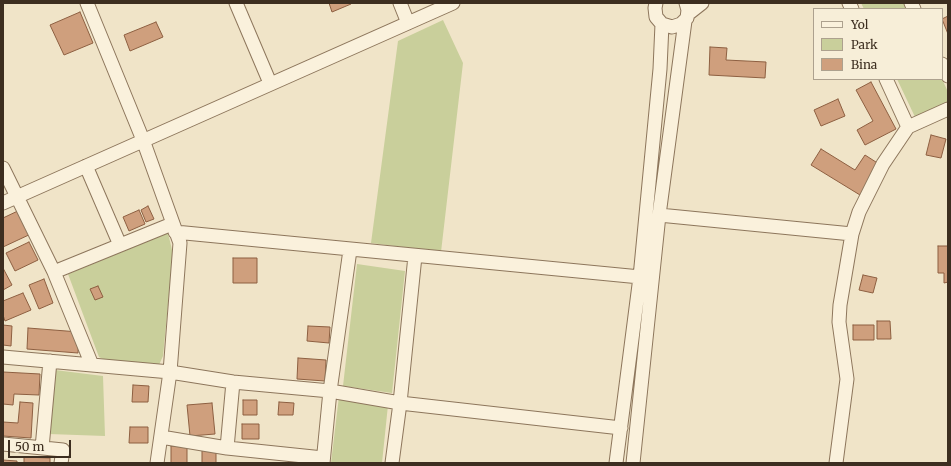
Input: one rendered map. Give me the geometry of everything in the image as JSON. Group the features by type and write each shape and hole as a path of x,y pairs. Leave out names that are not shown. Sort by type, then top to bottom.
{"street":[{"path":"87,3 143,140 180,243 170,372 157,463"},
{"path":"236,3 270,83"},
{"path":"400,3 408,23"},
{"path":"616,463 640,277 660,69 662,24 655,13 656,3"},
{"path":"662,24 666,26 676,26 686,13 702,3"},
{"path":"3,203 448,4"},
{"path":"633,463 659,215 686,13"},
{"path":"943,66 948,76"},
{"path":"886,80 908,127"},
{"path":"836,463 847,379 839,322 840,304 852,234 868,190 883,164 908,127 948,109"},
{"path":"86,166 120,245"},
{"path":"3,168 54,272 92,365"},
{"path":"659,215 852,234"},
{"path":"54,272 120,245 174,228 350,250 640,277"},
{"path":"161,438 323,460 330,391 350,250"},
{"path":"392,463 416,256"},
{"path":"3,357 170,372 233,382 330,391 400,403 621,428"},
{"path":"42,448 50,361"},
{"path":"227,448 233,382"},
{"path":"3,444 63,450 61,463"}],"green space":[{"path":"861,3 906,3 908,8 864,8"},
{"path":"443,20 463,63 441,252 371,243 398,41"},
{"path":"897,80 942,80 948,92 948,102 915,117"},
{"path":"168,233 173,254 163,356 159,365 105,360 99,357 68,274"},
{"path":"357,264 405,271 392,393 343,386"},
{"path":"55,370 103,376 105,436 49,434"},
{"path":"339,396 388,405 382,463 331,463"}],"building":[{"path":"329,3 351,3 351,4 332,12"},
{"path":"80,12 93,43 64,55 50,25"},
{"path":"948,16 948,34 943,22 943,18"},
{"path":"156,22 163,37 130,51 124,35"},
{"path":"710,47 727,48 726,60 766,62 765,78 709,75"},
{"path":"871,82 896,129 865,145 857,130 873,121 856,90"},
{"path":"838,99 845,116 821,126 814,110"},
{"path":"931,135 946,139 941,158 926,155"},
{"path":"821,149 855,170 865,155 879,164 860,195 811,165"},
{"path":"148,206 154,219 146,222 141,210"},
{"path":"22,209 33,233 3,247 3,218"},
{"path":"139,210 145,224 129,231 123,217"},
{"path":"29,242 38,260 15,271 6,253"},
{"path":"938,246 948,246 948,282 944,283 944,273 938,273"},
{"path":"233,258 257,258 257,283 233,283"},
{"path":"3,268 12,285 3,290"},
{"path":"863,275 877,278 873,293 859,290"},
{"path":"44,279 53,303 39,309 29,285"},
{"path":"98,286 103,297 95,300 90,289"},
{"path":"23,293 31,310 5,321 3,315 3,301"},
{"path":"877,321 890,321 891,339 877,339"},
{"path":"3,325 12,326 11,346 3,345"},
{"path":"853,325 874,325 874,340 853,340"},
{"path":"308,326 330,327 329,343 307,341"},
{"path":"28,328 79,332 78,353 27,349"},
{"path":"298,358 326,360 325,381 297,379"},
{"path":"3,372 40,374 39,395 14,394 13,405 3,404"},
{"path":"133,385 149,386 148,402 132,402"},
{"path":"243,400 257,400 257,415 243,415"},
{"path":"20,402 33,403 31,438 3,436 3,422 18,423"},
{"path":"279,402 294,403 293,415 278,415"},
{"path":"212,403 215,434 190,436 187,405"},
{"path":"242,424 259,424 259,439 242,439"},
{"path":"130,427 148,427 148,443 129,443"},
{"path":"171,446 187,446 187,463 171,463"},
{"path":"202,448 216,449 216,463 202,463"},
{"path":"24,457 50,458 50,463 24,463"},
{"path":"3,460 17,461 17,463 3,463"}]}
